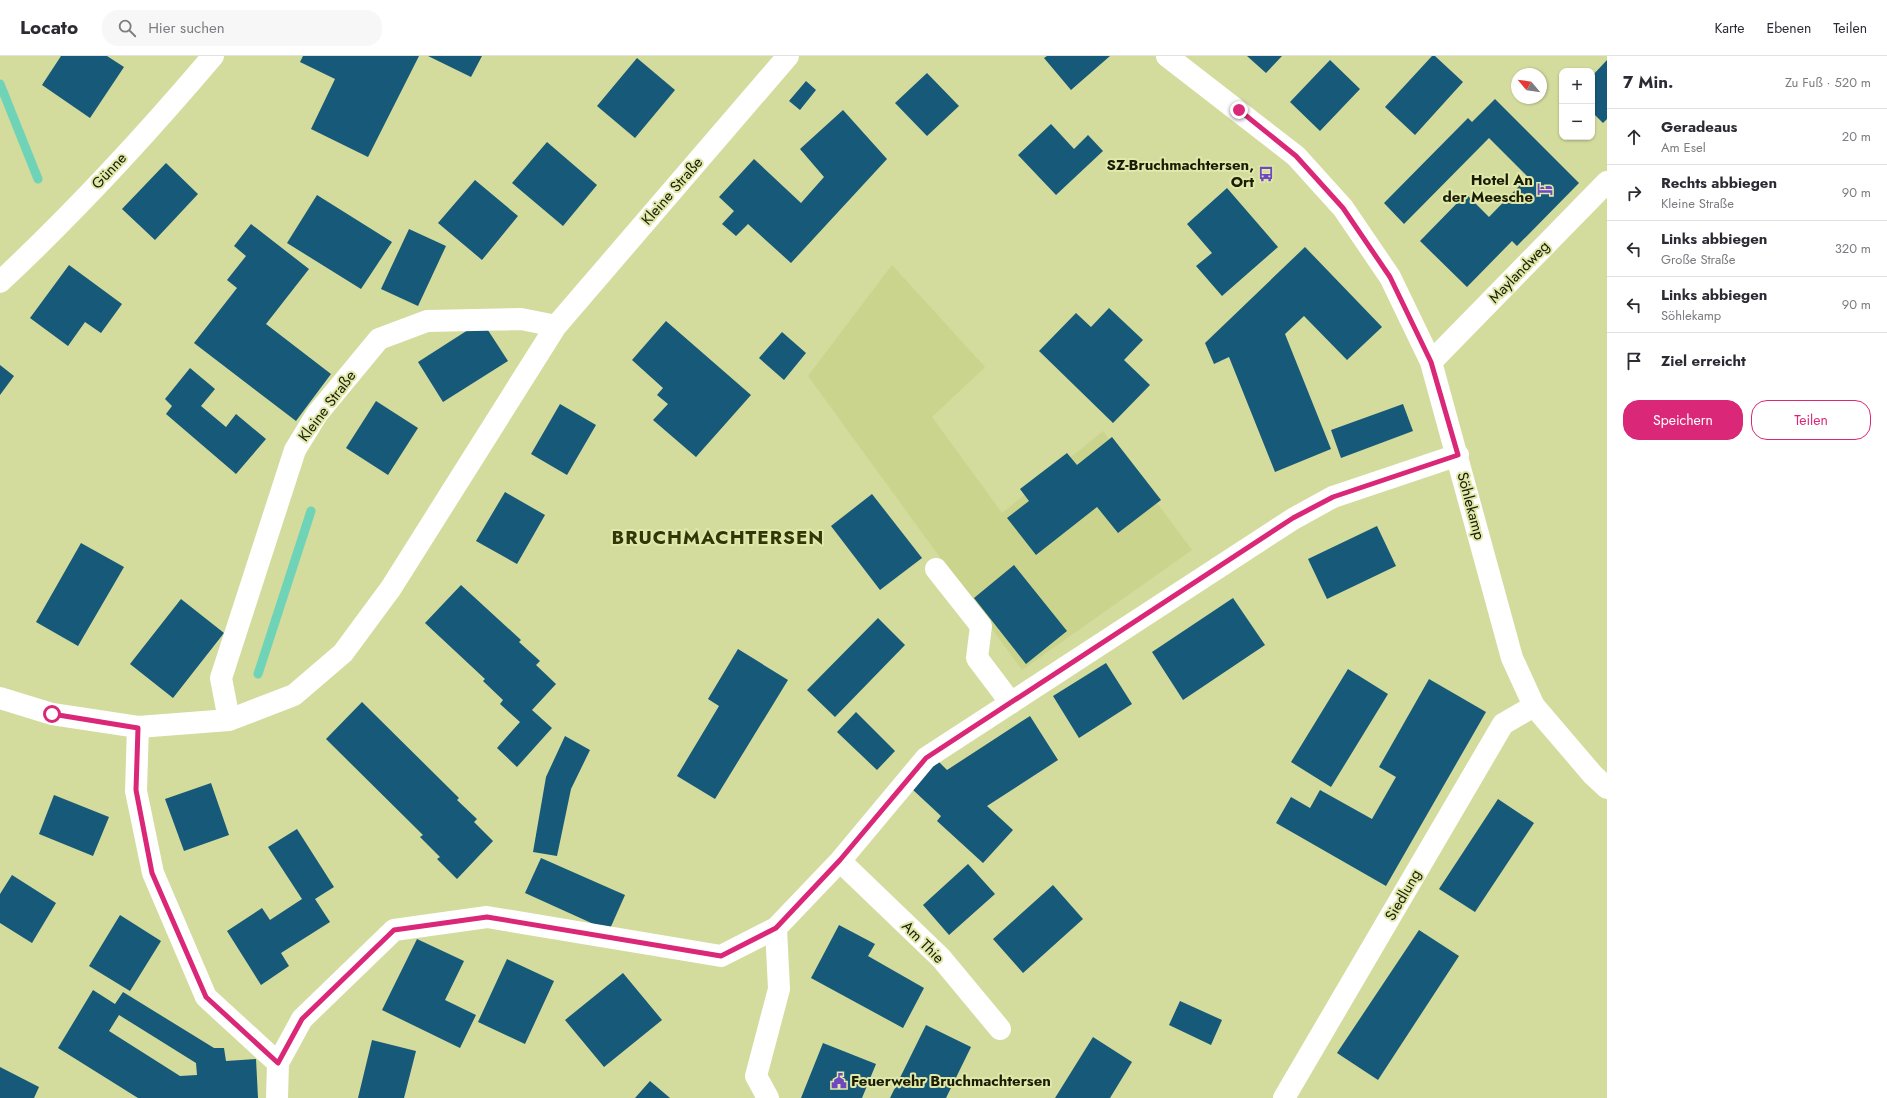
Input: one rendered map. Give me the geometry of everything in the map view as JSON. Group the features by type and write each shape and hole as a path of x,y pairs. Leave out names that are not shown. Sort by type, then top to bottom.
{"street":[{"name":"Günne","path":"0,282 52,233 178,98 213,56"},
{"name":"Kleine Straße","path":"0,698 52,714 138,728 229,720 294,695 343,653 392,588 556,326 788,56"},
{"name":"Söhlekamp","path":"1167,56 1296,156 1343,208 1390,277 1431,362 1458,455 1512,658 1534,706 1593,775 1607,788"},
{"name":"Maylandweg","path":"1431,362 1607,182"},
{"name":"Kleine Straße","path":"229,720 221,678 295,450 317,414 379,339 427,321 521,319 556,326"},
{"path":"277,1098 278,1063 302,1019 394,930 487,917 721,956 776,928 840,860 926,758 1293,518 1333,497 1458,455"},
{"path":"936,569 981,626 977,658 1011,703"},
{"name":"Siedlung","path":"1284,1098 1503,724 1534,706"},
{"path":"138,728 136,790 152,873 206,997 278,1063"},
{"name":"Am Thie","path":"840,860 941,958 1000,1029"},
{"path":"768,1098 756,1076 779,989 776,928"}],"shaded area":[{"path":"892,265 985,367 932,417 1002,513 1103,431 1192,550 1022,670 808,376"}],"building":[{"path":"61,56 107,56 124,67 90,118 42,85"},
{"path":"303,56 419,56 368,157 311,129 335,79 300,62"},
{"path":"428,56 482,56 471,77"},
{"path":"1047,56 1110,56 1071,90 1044,58"},
{"path":"1247,56 1282,56 1266,73"},
{"path":"1432,56 1435,56 1463,82 1415,135 1385,107"},
{"path":"637,58 675,90 635,138 597,106"},
{"path":"1330,60 1360,89 1320,131 1290,102"},
{"path":"1607,60 1607,119 1603,123 1595,115 1595,73"},
{"path":"927,73 959,106 927,136 895,103"},
{"path":"806,81 816,90 800,110 789,101"},
{"name":"Hotel An der Meesche","path":"1495,99 1579,183 1517,246 1512,241 1467,287 1420,241 1466,194 1489,217 1528,177 1489,138 1404,224 1384,203 1468,118 1472,122"},
{"path":"843,110 887,159 791,263 748,224 736,236 722,224 734,211 719,197 754,159 801,203 824,177 800,149"},
{"path":"1051,124 1074,149 1088,135 1103,151 1056,195 1018,155"},
{"path":"547,142 597,185 563,226 512,183"},
{"path":"166,163 198,194 155,240 122,209"},
{"path":"475,180 518,216 482,260 438,223"},
{"path":"1227,188 1278,247 1222,296 1196,266 1212,253 1187,224"},
{"path":"317,195 392,242 361,289 287,243"},
{"path":"251,224 309,269 266,324 331,374 296,421 194,343 237,288 227,280 246,256 234,246"},
{"path":"409,229 446,246 418,306 381,289"},
{"path":"1305,247 1382,327 1347,360 1304,316 1285,334 1331,449 1275,472 1229,357 1214,364 1205,343"},
{"path":"69,265 122,304 101,333 85,322 68,346 30,318"},
{"path":"1109,308 1143,340 1124,360 1150,385 1113,423 1039,351 1076,313 1091,327"},
{"path":"482,321 508,361 443,402 418,362"},
{"path":"666,321 751,395 696,457 653,420 668,404 657,395 663,388 632,360"},
{"path":"782,332 806,353 784,380 759,358"},
{"path":"0,365 14,376 0,395"},
{"path":"190,368 215,389 201,406 226,427 236,414 266,439 236,474 166,414 172,406 165,399"},
{"path":"376,401 418,428 388,475 346,448"},
{"path":"560,404 596,425 567,475 531,454"},
{"path":"1403,404 1413,431 1341,458 1331,430"},
{"path":"1112,437 1161,500 1118,533 1097,507 1036,555 1007,518 1029,501 1020,489 1067,453 1077,465"},
{"path":"505,492 545,515 517,564 476,541"},
{"path":"872,494 922,558 880,590 831,526"},
{"path":"1377,526 1396,566 1327,599 1308,559"},
{"path":"81,543 124,567 78,646 36,622"},
{"path":"1014,565 1067,631 1026,664 974,598"},
{"path":"461,585 521,640 519,642 540,661 536,665 556,684 532,710 552,728 517,767 497,748 520,722 500,704 503,700 483,681 485,679 425,623"},
{"path":"1233,598 1265,645 1183,700 1152,652"},
{"path":"181,599 224,633 173,698 130,664"},
{"path":"878,618 905,645 835,717 807,690"},
{"path":"738,649 788,680 715,799 677,776 719,706 708,699"},
{"path":"1106,663 1132,704 1079,738 1053,696"},
{"path":"1348,669 1388,694 1331,787 1291,762"},
{"path":"1429,679 1486,712 1386,886 1276,823 1291,797 1310,808 1320,790 1372,819 1396,777 1379,767"},
{"path":"362,702 459,798 457,800 477,819 474,822 493,841 457,879 437,859 440,857 420,837 423,835 326,739"},
{"path":"856,712 895,751 877,770 837,732"},
{"path":"1030,716 1058,760 987,806 1013,830 983,863 937,821 941,816 912,789 938,761 947,770"},
{"path":"565,736 590,750 571,789 557,856 533,852 546,777"},
{"path":"211,783 229,835 184,851 165,799"},
{"path":"54,795 109,817 93,856 39,834"},
{"path":"1498,799 1534,823 1475,912 1439,889"},
{"path":"297,829 334,887 315,899 330,922 281,953 289,966 261,985 227,931 262,908 270,920 302,899 268,847"},
{"path":"541,858 625,895 609,931 525,893"},
{"path":"968,864 995,894 949,935 923,905"},
{"path":"12,875 56,903 32,943 0,923 0,894"},
{"path":"1053,885 1083,919 1023,973 993,939"},
{"path":"120,915 161,941 130,991 89,966"},
{"path":"839,925 875,944 868,956 924,988 903,1028 811,978"},
{"path":"1419,930 1459,956 1378,1080 1337,1053"},
{"path":"417,939 464,961 445,1000 476,1015 460,1048 382,1010"},
{"path":"507,959 554,981 525,1044 478,1022"},
{"path":"623,973 662,1020 604,1067 565,1020"},
{"path":"93,990 115,1004 123,992 214,1048 224,1048 226,1061 256,1059 258,1098 138,1098 58,1048","holes":["119,1015 196,1063 197,1075 180,1076 109,1031"]},
{"path":"1180,1001 1222,1020 1211,1045 1169,1025"},
{"path":"926,1025 971,1047 946,1098 890,1098"},
{"path":"1093,1037 1132,1062 1110,1098 1055,1098"},
{"path":"372,1040 416,1051 404,1098 358,1098"},
{"name":"Feuerwehr Bruchmachtersen","path":"823,1043 876,1064 862,1098 801,1098"},
{"path":"0,1067 39,1087 34,1098 0,1098"},
{"path":"650,1081 670,1098 635,1098"}],"waterway":[{"path":"0,84 38,179"},
{"path":"258,674 311,511"}],"place":[{"name":"SZ-Bruchmachtersen, Ort","path":"1266,174"},
{"name":"Hotel An der Meesche","path":"1545,189"},
{"name":"Feuerwehr Bruchmachtersen","path":"839,1081"}],"district":[{"name":"BRUCHMACHTERSEN","path":"718,537"}],"route":[{"path":"52,714 138,728 136,790 152,873 206,997 278,1063 302,1019 394,930 487,917 721,956 776,928 840,860 926,758 1293,518 1333,497 1458,455 1431,362 1390,277 1343,208 1296,156 1239,110"}]}
